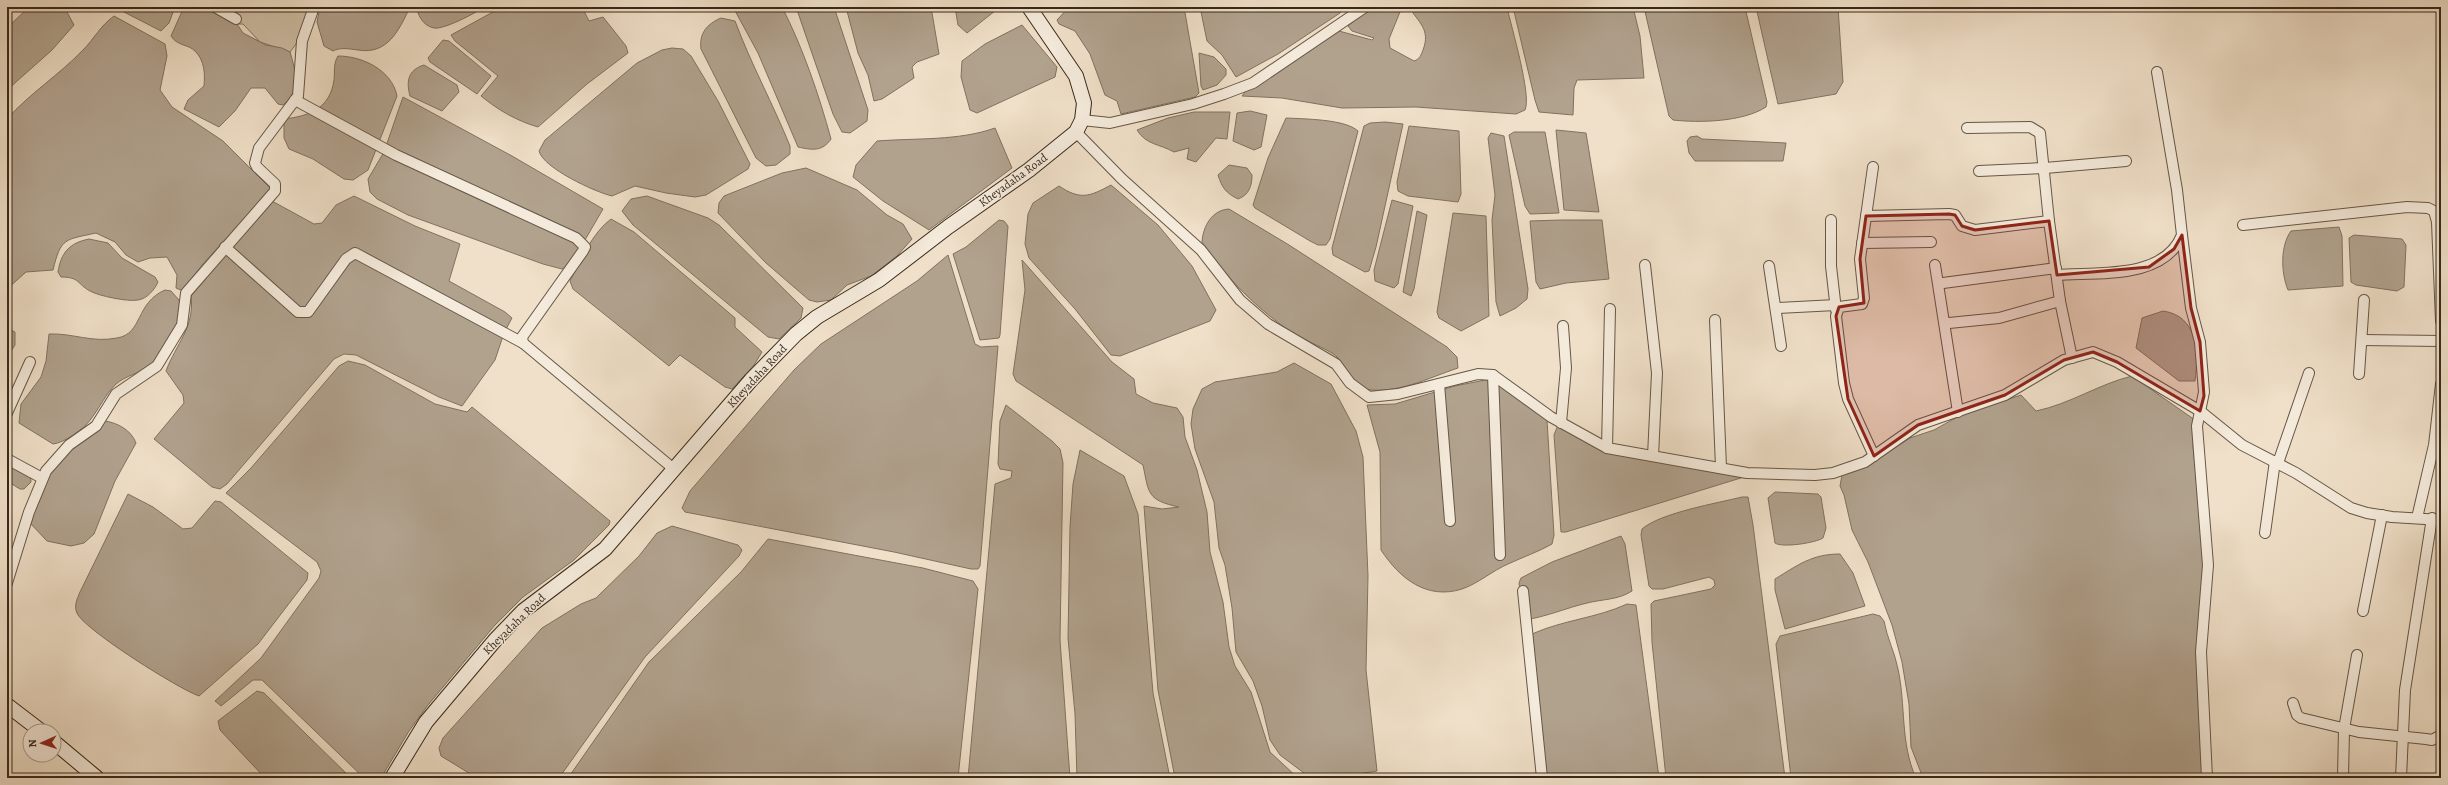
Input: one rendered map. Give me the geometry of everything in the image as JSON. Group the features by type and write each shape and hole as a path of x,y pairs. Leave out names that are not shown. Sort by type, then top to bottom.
{"main road":[{"path":"1029,7 1076,76 1084,103 1087,130"},
{"name":"Kheyadaha Road","path":"392,778 426,722 496,639 536,601 578,571 605,549 675,470 751,380 796,334 817,317 879,280 948,227 1087,130"},
{"path":"7,705 31,723"},
{"path":"62,749 97,778"}],"street":[{"path":"215,7 236,19"},
{"path":"7,583 42,478 64,450 96,426 116,394 157,366 182,326 186,293 275,191 276,188 272,180 257,167 256,155 259,148 295,100 300,88 302,41 314,7"},
{"path":"1366,7 1252,83 1193,104 1110,123 1087,130 1122,179 1201,250 1240,300 1268,324 1336,364 1360,392 1369,397 1439,384 1478,374 1493,375 1561,423 1607,448 1764,475 1815,475 1843,470 1874,456 1918,425 2005,395 2064,360 2092,352 2100,354 2200,411 2242,444 2277,462 2351,508 2382,515 2436,519 2405,690 2401,778"},
{"path":"2157,72 2177,190 2192,308 2200,342 2204,392 2197,426 2208,565 2201,652 2207,778"},
{"path":"295,100 396,155 576,238 582,243 584,247 583,251 522,338 523,343"},
{"path":"1967,128 2030,127 2037,129 2042,138 2049,221 2060,301 2072,358"},
{"path":"1979,171 2044,168 2126,160"},
{"path":"1776,308 1836,308 1862,304 1864,298 1860,259 1874,166"},
{"path":"2243,225 2407,207 2428,208 2434,211 2437,222 2441,321"},
{"path":"1866,216 1949,214 1954,215 1962,226 1975,230 2049,221"},
{"path":"1831,220 1831,266 1845,388 1852,410 1874,456"},
{"path":"1943,283 2057,271 2149,267 2164,259 2174,249 2182,235"},
{"path":"1862,244 1931,242"},
{"path":"225,247 298,312 308,312 346,259 355,253 523,343 675,470"},
{"path":"1645,265 1657,381 1652,456"},
{"path":"1935,265 1958,412"},
{"path":"1769,266 1781,346"},
{"path":"2359,374 2364,300"},
{"path":"1949,323 1998,318 2060,301"},
{"path":"1607,448 1610,309"},
{"path":"1715,320 1721,467"},
{"path":"1561,423 1566,368 1563,326"},
{"path":"2362,340 2441,341"},
{"path":"7,414 30,362"},
{"path":"2265,533 2277,462 2308,373"},
{"path":"1493,375 1500,555"},
{"path":"1439,384 1450,521"},
{"path":"2418,518 2434,445 2441,384"},
{"path":"7,459 42,478"},
{"path":"2363,611 2382,515"},
{"path":"1523,591 1542,778"},
{"path":"2343,778 2344,729 2357,655"},
{"path":"2292,703 2297,715 2301,718 2344,729 2403,738 2432,740 2441,735"}],"highlighted area":[{"path":"1949,214 1955,215 1962,226 1975,230 2049,221 2057,275 2149,267 2174,249 2182,235 2191,308 2200,342 2204,396 2200,411 2117,362 2093,352 2064,360 2005,395 1918,425 1874,456 1848,399 1836,316 1839,307 1864,303 1860,259 1866,216"}],"shaded area":[{"path":"29,7 62,7 67,12 74,25 52,50 7,90 7,28"},
{"path":"121,7 175,7 169,23 161,31 122,11"},
{"path":"184,7 211,7 237,24 243,33 266,45 282,48 290,52 296,80 293,93 289,99 283,105 278,104 265,88 251,88 235,111 219,127 184,109 188,100 204,86 204,68 201,59 195,51 176,42 171,36"},
{"path":"231,7 281,7 288,10 290,7 312,7 302,36 290,52 260,42 243,24 237,24 228,11"},
{"path":"320,7 410,7 397,32 385,45 368,51 342,49 333,51 324,46 317,22"},
{"path":"420,7 484,7 452,24 434,28 428,26 422,20 418,13"},
{"path":"502,7 582,7 589,21 603,17 626,46 628,53 587,84 538,127 530,125 494,106 481,96 498,76 455,41 451,35"},
{"path":"733,7 782,7 804,55 826,122 831,139 824,146 816,149 798,147 758,53"},
{"path":"796,7 834,7 868,110 867,121 850,133 842,132 833,114"},
{"path":"846,7 931,7 939,54 917,62 912,67 914,78 882,99 874,101 868,75 858,53"},
{"path":"955,7 1000,7 967,33 958,25"},
{"path":"1069,7 1184,7 1199,93 1195,97 1121,114 1117,101 1105,95 1090,54 1075,31 1059,24 1057,20"},
{"path":"1200,7 1343,7 1340,13 1278,54 1236,77 1222,55 1207,41"},
{"path":"1371,7 1402,7 1389,39 1390,48 1414,61 1421,55 1425,43 1425,37 1422,26 1409,7 1507,7 1526,91 1525,110 1516,114 1416,107 1342,108 1282,98 1242,96 1250,86 1339,31 1372,40 1374,38 1352,31 1348,26"},
{"path":"1513,7 1633,7 1640,36 1644,78 1577,80 1574,88 1573,115 1539,112"},
{"path":"1644,7 1745,7 1767,102 1766,107 1745,116 1721,120 1673,120 1669,116"},
{"path":"1756,7 1838,7 1843,82 1836,94 1778,104"},
{"path":"114,16 165,44 167,56 160,90 172,107 223,141 271,189 202,265 183,291 176,288 177,275 167,257 150,258 138,262 126,255 115,242 96,233 77,237 66,242 59,251 53,270 26,272 7,289 7,119 25,101 74,59"},
{"path":"721,18 735,21 790,146 790,154 776,165 766,166 756,158 701,49 701,38 705,30 712,23"},
{"path":"1022,25 1057,67 1055,77 977,113 970,110 961,77 962,61 985,44"},
{"path":"443,40 449,41 491,76 477,94 430,62 428,58"},
{"path":"672,48 683,49 691,56 718,101 750,164 748,169 706,195 695,197 666,193 635,186 612,196 594,190 559,172 543,158 539,151 545,140 637,63 662,50"},
{"path":"1199,53 1214,57 1226,69 1226,75 1217,85 1203,90 1201,86"},
{"path":"338,56 357,59 375,66 389,79 397,96 368,170 353,180 344,179 313,159 289,149 284,138 284,119 310,113 323,104 328,98 332,90 336,59"},
{"path":"424,65 457,85 459,92 442,111 410,96 408,81 411,73"},
{"path":"403,97 512,156 603,209 571,264 562,269 543,264 408,215 377,199 370,192 368,179 384,152"},
{"path":"1250,111 1267,115 1261,147 1254,150 1233,141 1237,113"},
{"path":"1194,112 1230,112 1227,139 1216,138 1196,162 1187,159 1189,148 1174,152 1145,139 1137,130 1168,118"},
{"path":"1286,118 1313,119 1334,122 1352,127 1358,131 1330,239 1326,245 1318,245 1310,241 1255,208 1253,205 1268,158"},
{"path":"1385,122 1403,124 1376,247 1369,271 1365,272 1333,255 1332,248 1364,126 1370,123"},
{"path":"1409,126 1459,131 1461,194 1458,202 1408,196 1398,191 1397,182"},
{"path":"995,128 1012,168 929,230 883,201 853,177 856,165 877,141 952,137"},
{"path":"1556,130 1586,133 1599,212 1564,210"},
{"path":"1514,132 1545,132 1559,213 1530,214 1525,206 1509,135"},
{"path":"1491,133 1504,136 1528,289 1527,299 1516,308 1500,316 1496,302 1492,220 1495,195 1488,138"},
{"path":"1697,136 1702,139 1786,143 1783,161 1695,161 1689,153 1687,141 1690,137"},
{"path":"1229,165 1247,168 1252,175 1249,190 1245,195 1238,199 1230,195 1225,190 1218,175"},
{"path":"806,168 857,190 887,215 903,224 912,239 897,256 871,276 847,285 831,300 817,302 809,300 766,263 718,213 719,203 724,196 782,173"},
{"path":"1111,185 1158,225 1192,266 1216,310 1210,321 1120,356 1111,355 1075,309 1029,258 1025,244 1028,214 1033,203 1059,186 1073,193 1085,195 1097,192"},
{"path":"354,196 415,226 460,244 449,281 505,312 512,318 504,333 495,360 462,406 439,397 356,355 344,354 334,359 227,484 220,489 212,487 154,439 184,403 183,395 166,371 184,335 190,317 191,296 204,281 214,264 272,201 314,224 322,223 336,205"},
{"path":"647,196 708,218 719,225 803,308 801,318 779,339 768,337 633,225 622,211 631,199"},
{"path":"1392,200 1413,206 1398,284 1394,288 1375,281 1374,270"},
{"path":"1229,209 1289,245 1447,347 1457,357 1458,368 1424,381 1400,388 1376,390 1359,387 1352,380 1337,357 1294,334 1255,304 1232,281 1212,256 1202,242 1204,230 1213,216 1218,212"},
{"path":"1417,211 1427,215 1414,289 1411,296 1403,292"},
{"path":"1453,213 1486,216 1489,316 1461,331 1439,318 1437,312"},
{"path":"611,219 634,232 735,318 735,327 762,352 754,365 732,389 725,387 680,355 669,366 573,289 570,281 583,256 598,232"},
{"path":"999,220 1004,221 1008,226 1000,335 999,338 980,340 953,254 966,247"},
{"path":"1602,220 1609,279 1566,283 1540,289 1536,282 1530,221"},
{"path":"2339,227 2342,236 2343,286 2288,290 2284,276 2283,252 2287,237 2291,231"},
{"path":"2354,235 2402,239 2406,245 2404,287 2397,291 2356,285 2351,282 2349,238"},
{"path":"89,239 108,243 122,258 155,277 158,282 153,291 141,299 133,300 107,297 90,291 72,278 61,277 58,272 61,259 64,254 76,243"},
{"path":"948,255 975,344 981,347 998,346 980,566 978,569 971,569 894,552 685,512 682,508 690,491 794,370 821,344 917,281"},
{"path":"1022,260 1112,362 1134,379 1136,394 1153,403 1177,408 1183,417 1185,437 1197,470 1207,512 1210,552 1223,602 1229,647 1235,666 1251,692 1270,752 1298,778 1175,778 1158,690 1144,506 1162,509 1179,507 1161,502 1151,494 1143,465 1016,381 1013,374 1025,290"},
{"path":"165,290 171,291 179,300 180,308 177,326 169,344 151,365 116,384 84,427 74,435 53,444 19,423 21,404 41,377 46,361 49,334 91,339 117,338 125,335 131,331 136,324 148,302"},
{"path":"2163,311 2175,314 2190,328 2196,347 2197,359 2195,381 2179,381 2136,348 2142,318"},
{"path":"7,328 15,332 15,345 7,357"},
{"path":"348,361 365,365 435,404 467,412 472,407 610,521 609,525 574,560 523,597 495,625 428,705 409,731 381,778 364,778 262,680 253,680 221,706 215,701 261,658 319,578 321,571 317,562 226,493 251,468 339,366"},
{"path":"1294,363 1331,384 1356,431 1363,457 1368,576 1366,670 1377,771 1331,778 1308,776 1280,755 1270,740 1262,706 1253,681 1236,652 1232,608 1225,565 1219,548 1214,502 1195,449 1191,424 1193,409 1202,389 1215,382 1277,372"},
{"path":"2132,376 2195,420 2193,446 2204,554 2204,778 1923,778 1911,747 1909,704 1902,662 1892,625 1868,562 1852,530 1844,495 1840,486 1842,475 1870,464 1910,438 1934,430 1961,415 2021,395 2036,411 2061,404 2108,384"},
{"path":"1490,379 1547,420 1554,535 1552,544 1502,567 1474,584 1462,589 1449,592 1437,592 1426,589 1406,578 1388,560 1381,550 1380,452 1367,405 1395,404 1455,386"},
{"path":"1006,405 1060,449 1063,463 1060,640 1070,778 968,778 995,484 1011,478 1012,471 1000,469 998,464 1000,421"},
{"path":"105,421 115,423 124,428 131,434 136,443 115,481 94,534 84,543 71,546 47,541 30,523 44,481 63,453"},
{"path":"1558,425 1580,438 1744,477 1566,532 1561,532 1554,435"},
{"path":"1080,450 1124,476 1138,514 1153,693 1170,778 1077,778 1075,714 1068,638 1070,527 1073,484"},
{"path":"7,459 30,470 31,482 24,489 20,489 7,481"},
{"path":"1775,492 1818,494 1821,497 1826,528 1823,538 1813,542 1799,544 1784,545 1775,543 1768,498"},
{"path":"128,494 153,507 183,529 192,528 215,501 221,502 308,573 307,580 258,644 199,696 154,672 99,634 78,615 76,603 80,592"},
{"path":"1742,497 1748,497 1753,525 1785,778 1666,778 1652,642 1651,604 1654,601 1711,589 1715,585 1714,580 1709,577 1663,589 1652,589 1649,586 1641,535 1642,529 1650,523 1675,513"},
{"path":"672,526 738,545 742,550 739,556 645,657 559,778 477,778 441,756 439,748 443,738 542,628 581,604 596,598 639,556 657,533"},
{"path":"1621,536 1625,544 1632,591 1616,598 1587,603 1540,617 1524,620 1519,583 1521,578 1552,562"},
{"path":"768,539 923,568 973,581 978,589 958,778 568,778 649,662 741,572"},
{"path":"1830,554 1840,554 1853,573 1865,606 1785,629 1775,590 1775,579 1813,558"},
{"path":"1627,604 1636,605 1659,778 1542,778 1532,634 1556,625 1604,613"},
{"path":"1873,614 1880,616 1884,621 1897,663 1905,738 1911,765 1916,778 1791,778 1776,644 1780,636"},
{"path":"257,691 264,693 351,778 265,778 220,730 218,721"}]}
